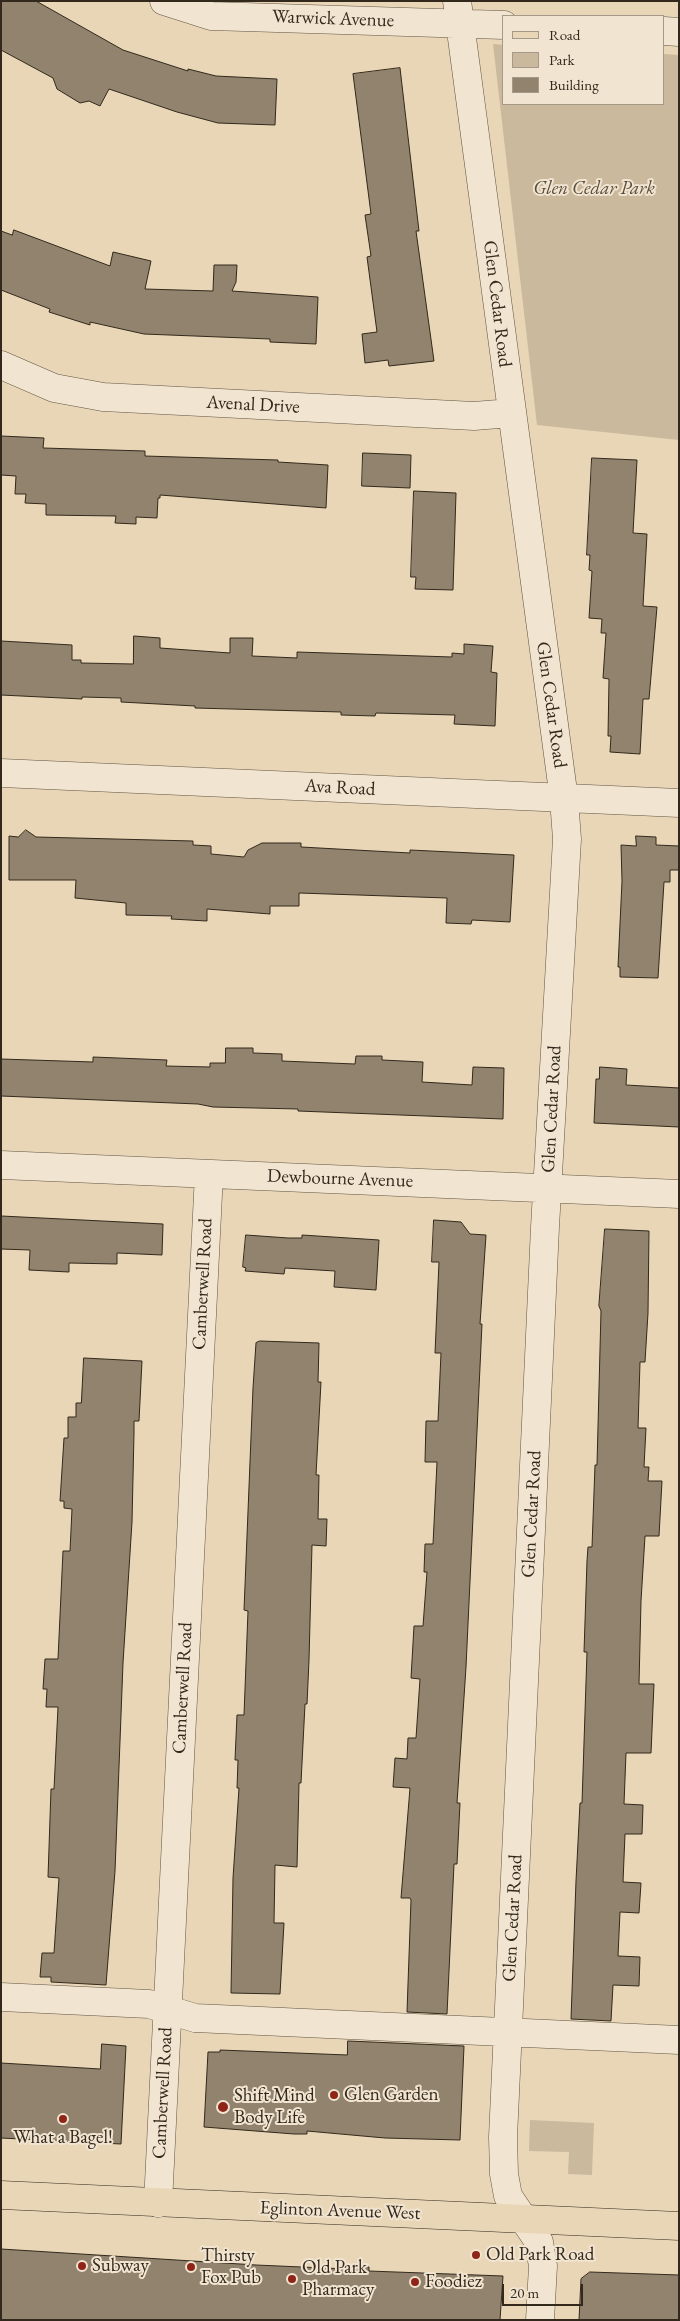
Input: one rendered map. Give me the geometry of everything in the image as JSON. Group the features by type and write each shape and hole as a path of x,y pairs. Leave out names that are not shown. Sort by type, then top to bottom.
{"main road":[{"name":"Eglinton Avenue West","path":"1,2195 679,2226"}],"street":[{"name":"Warwick Avenue","path":"164,1 212,16 458,12 502,24"},
{"name":"Glen Cedar Road","path":"458,12 564,799 567,846 548,1188 503,2137 504,2174 508,2196 523,2219"},
{"path":"665,32 679,32"},
{"name":"Avenal Drive","path":"1,364 54,388 103,397 474,416 511,413"},
{"name":"Ava Road","path":"1,773 679,803"},
{"name":"Dewbourne Avenue","path":"1,1165 679,1194"},
{"name":"Camberwell Road","path":"158,2203 209,1174"},
{"path":"1,1997 149,2004 194,2018 679,2040"},
{"path":"523,2219 539,2242 543,2266 540,2320"}],"green space":[{"name":"Glen Cedar Park","path":"493,44 502,45 502,105 665,105 665,54 679,55 679,440 537,425"},
{"path":"530,2120 594,2123 592,2175 568,2174 569,2152 529,2151"}],"building":[{"path":"1,1 36,1 123,50 188,71 188,69 216,76 277,79 275,125 218,123 177,112 109,89 100,106 89,101 80,103 57,89 53,78 1,50"},
{"path":"400,68 419,231 416,231 434,361 389,366 388,360 365,363 362,334 377,332 367,257 371,256 365,215 371,214 353,74"},
{"path":"14,230 110,266 113,252 151,261 145,289 213,291 214,265 237,265 236,282 232,291 318,297 316,344 270,342 270,339 144,334 90,322 90,325 49,312 50,309 1,290 1,231 12,235"},
{"path":"1,436 44,438 43,448 145,451 145,456 278,460 278,462 328,465 326,508 160,495 160,498 158,498 157,518 136,517 136,524 115,523 116,516 46,515 46,504 25,503 26,494 15,494 16,476 1,475"},
{"path":"363,453 411,455 410,488 362,486"},
{"path":"592,458 637,460 633,533 647,534 643,606 657,607 649,699 643,699 640,754 610,752 611,736 608,736 609,679 603,678 606,633 601,633 602,619 589,618 592,571 589,570 590,555 587,555"},
{"path":"414,491 456,493 453,590 415,589 416,577 411,577"},
{"path":"134,636 160,638 160,648 230,653 230,638 253,638 252,656 297,658 297,652 452,657 452,653 464,654 464,644 493,646 491,672 497,673 495,726 454,724 455,715 376,713 375,716 341,715 341,712 195,708 195,706 121,702 121,698 82,697 82,699 1,695 1,641 72,645 72,660 81,660 81,663 133,664"},
{"path":"26,830 36,837 193,841 193,845 211,846 211,854 244,857 248,850 262,843 301,843 301,847 410,853 410,850 514,855 510,922 472,920 471,924 446,923 447,898 299,893 299,906 270,906 270,914 207,909 207,921 171,919 172,916 126,915 126,903 75,898 76,880 9,880 9,836 18,837"},
{"path":"636,836 656,837 656,845 679,846 679,870 670,870 670,882 664,882 658,978 620,977 620,967 618,967 622,881 621,845 636,846"},
{"path":"226,1048 253,1048 253,1053 282,1054 282,1061 355,1064 356,1056 382,1056 382,1060 423,1062 422,1082 472,1085 473,1067 504,1068 503,1119 1,1096 1,1059 93,1062 93,1057 167,1060 166,1066 210,1067 210,1063 225,1063"},
{"path":"600,1067 627,1069 626,1085 679,1088 679,1127 594,1123 596,1079 599,1079"},
{"path":"1,1216 163,1224 162,1255 117,1253 117,1264 69,1263 69,1272 29,1270 30,1250 1,1249"},
{"path":"434,1220 461,1222 470,1234 486,1235 480,1324 482,1324 466,1667 457,1803 460,1803 457,1864 454,1864 447,2014 407,2012 411,1900 410,1898 401,1898 410,1788 393,1787 395,1758 407,1759 408,1738 416,1738 420,1679 411,1678 414,1626 423,1626 427,1572 424,1572 425,1544 433,1544 437,1462 425,1462 426,1421 438,1421 441,1353 435,1353 439,1262 432,1262"},
{"path":"605,1229 649,1231 648,1313 645,1362 640,1362 638,1428 646,1428 644,1467 649,1467 648,1481 662,1481 659,1536 645,1536 641,1601 639,1684 654,1684 651,1753 626,1753 624,1804 643,1805 642,1834 625,1834 623,1882 641,1883 639,1913 620,1912 618,1956 640,1957 639,1986 613,1985 611,2021 571,2019 576,1881 580,1803 582,1803 587,1652 584,1652 587,1561 588,1547 592,1547 595,1465 597,1465 601,1311 599,1306"},
{"path":"246,1235 302,1238 302,1235 379,1240 376,1290 334,1287 335,1271 285,1268 284,1274 245,1271 246,1268 243,1267"},
{"path":"260,1341 319,1343 318,1382 321,1382 316,1475 319,1475 318,1519 327,1519 326,1546 312,1545 307,1704 305,1704 301,1783 299,1783 297,1867 275,1865 274,1923 284,1923 280,1994 231,1993 233,1878 239,1788 237,1788 238,1760 235,1760 237,1715 244,1715 248,1611 244,1610 253,1388 256,1343"},
{"path":"84,1358 142,1361 139,1421 134,1421 132,1522 123,1663 115,1871 106,1985 51,1982 51,1977 40,1977 42,1953 54,1953 59,1878 48,1877 51,1789 54,1789 58,1707 46,1707 47,1689 43,1689 45,1659 58,1659 63,1551 70,1551 72,1509 64,1508 64,1501 60,1501 64,1438 68,1438 68,1417 76,1417 76,1403 81,1403"},
{"name":"Glen Garden","path":"348,2041 464,2046 460,2140 385,2138 307,2131 307,2134 294,2134 204,2127 208,2052 220,2052 220,2050 347,2055"},
{"path":"102,2044 126,2046 121,2144 1,2138 1,2063 100,2069"},
{"path":"1,2249 256,2265 347,2269 347,2266 369,2267 369,2271 503,2276 500,2320 1,2320"},
{"path":"590,2272 679,2275 679,2320 579,2320 581,2279"}],"place":[{"name":"Glen Garden","path":"334,2095"},
{"name":"Shift Mind Body Life","path":"223,2107"},
{"name":"What a Bagel!","path":"63,2119"},
{"name":"Old Park Road","path":"476,2255"},
{"name":"Subway","path":"82,2266"},
{"name":"Thirsty Fox Pub","path":"191,2267"},
{"name":"Old Park Pharmacy","path":"292,2279"},
{"name":"Foodiez","path":"415,2282"}]}
